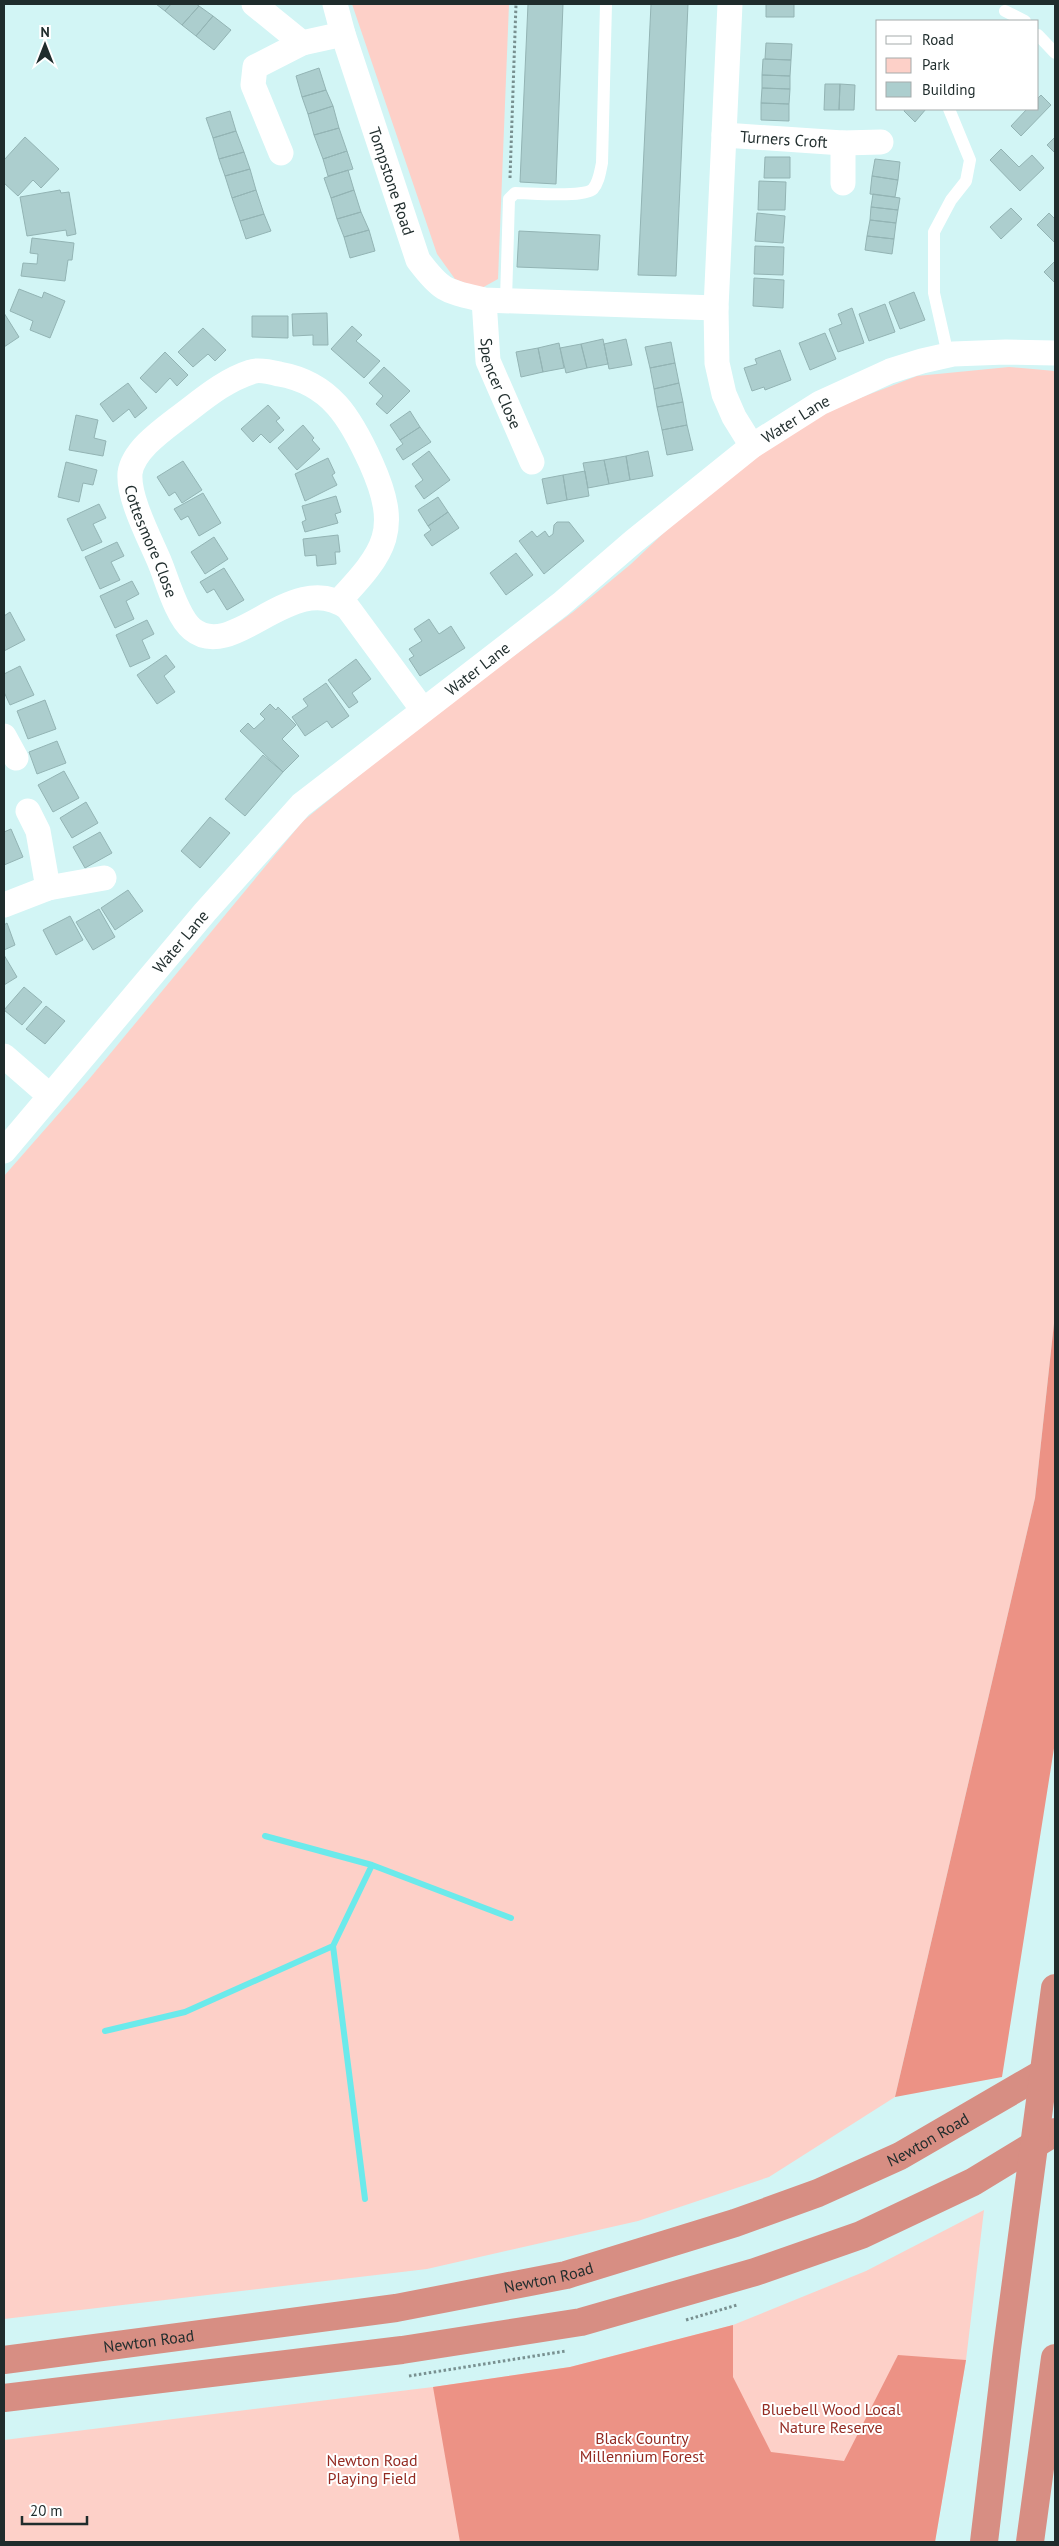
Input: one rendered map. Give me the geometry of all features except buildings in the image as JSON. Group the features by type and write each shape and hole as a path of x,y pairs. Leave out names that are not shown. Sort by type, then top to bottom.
{"highway":[{"path":"984,2542 1007,2349 1055,1988"},
{"name":"Newton Road","path":"4,2360 396,2308 566,2275 735,2223 818,2193 900,2156 1055,2066"},
{"path":"1007,2349 1055,2091"},
{"path":"4,2398 402,2350 581,2322 755,2272 861,2235 973,2182 1055,2132"},
{"path":"1030,2542 1055,2358"}],"street":[{"path":"254,4 302,43"},
{"name":"Tompstone Road","path":"335,4 343,34 418,260 436,284 452,293 495,300 716,308"},
{"path":"730,4 716,308 717,363 724,394 734,417 752,446"},
{"path":"281,153 253,85 255,67 302,43 343,34"},
{"name":"Turners Croft","path":"724,135 843,143 881,142"},
{"name":"Turners Croft","path":"843,143 843,183"},
{"name":"Spencer Close","path":"495,300 488,361 532,462"},
{"name":"Water Lane","path":"4,1151 205,912 301,805 561,604 634,541 752,446 820,403 890,371 948,355 1006,352 1055,353"},
{"name":"Cottesmore Close","path":"253,371 298,377 324,392 341,409 357,431 386,502 388,524 378,555 339,601 326,597 304,599 290,603 233,633 212,638 192,630 179,610 133,497 130,472 140,451 171,424 228,381 253,371"},
{"path":"339,601 348,608 423,710"},
{"path":"4,736 16,758"},
{"path":"28,811 38,831 48,888"},
{"path":"4,904 48,888 104,878"},
{"path":"4,1056 50,1096"}],"lane":[{"path":"495,300 509,199 515,193 580,194 592,190 599,178 602,163 606,4"},
{"path":"1005,12 1023,20"},
{"path":"1039,35 1055,53"},
{"path":"948,355 934,293 934,232 951,200 966,182 970,160 949,110"}],"path":[{"path":"509,199 516,4"}],"green space":[{"path":"352,4 509,4 498,279 480,289 455,279 437,254"},
{"path":"1009,367 1055,371 1055,1314 1035,1498 895,2097 769,2177 638,2221 427,2269 4,2319 4,1176 90,1078 303,821 426,721 573,612 631,564 709,490 782,434 852,401 917,376"},
{"path":"1055,1314 1055,1742 1002,2077 895,2097 1035,1498"},
{"name":"Bluebell Wood Local Nature Reserve","path":"984,2210 966,2360 935,2542 4,2542 4,2440 433,2387 570,2367 733,2325 866,2271"},
{"name":"Black Country Millennium Forest","path":"733,2325 733,2377 771,2452 844,2461 898,2355 966,2360 935,2542 460,2542 433,2387 570,2367"}],"waterway":[{"path":"265,1836 372,1865 511,1918"},
{"path":"365,2199 333,1946 372,1865"},
{"path":"105,2031 185,2012 333,1946"}],"park label":[{"name":"Newton Road Playing Field","path":"372,2469"}]}
